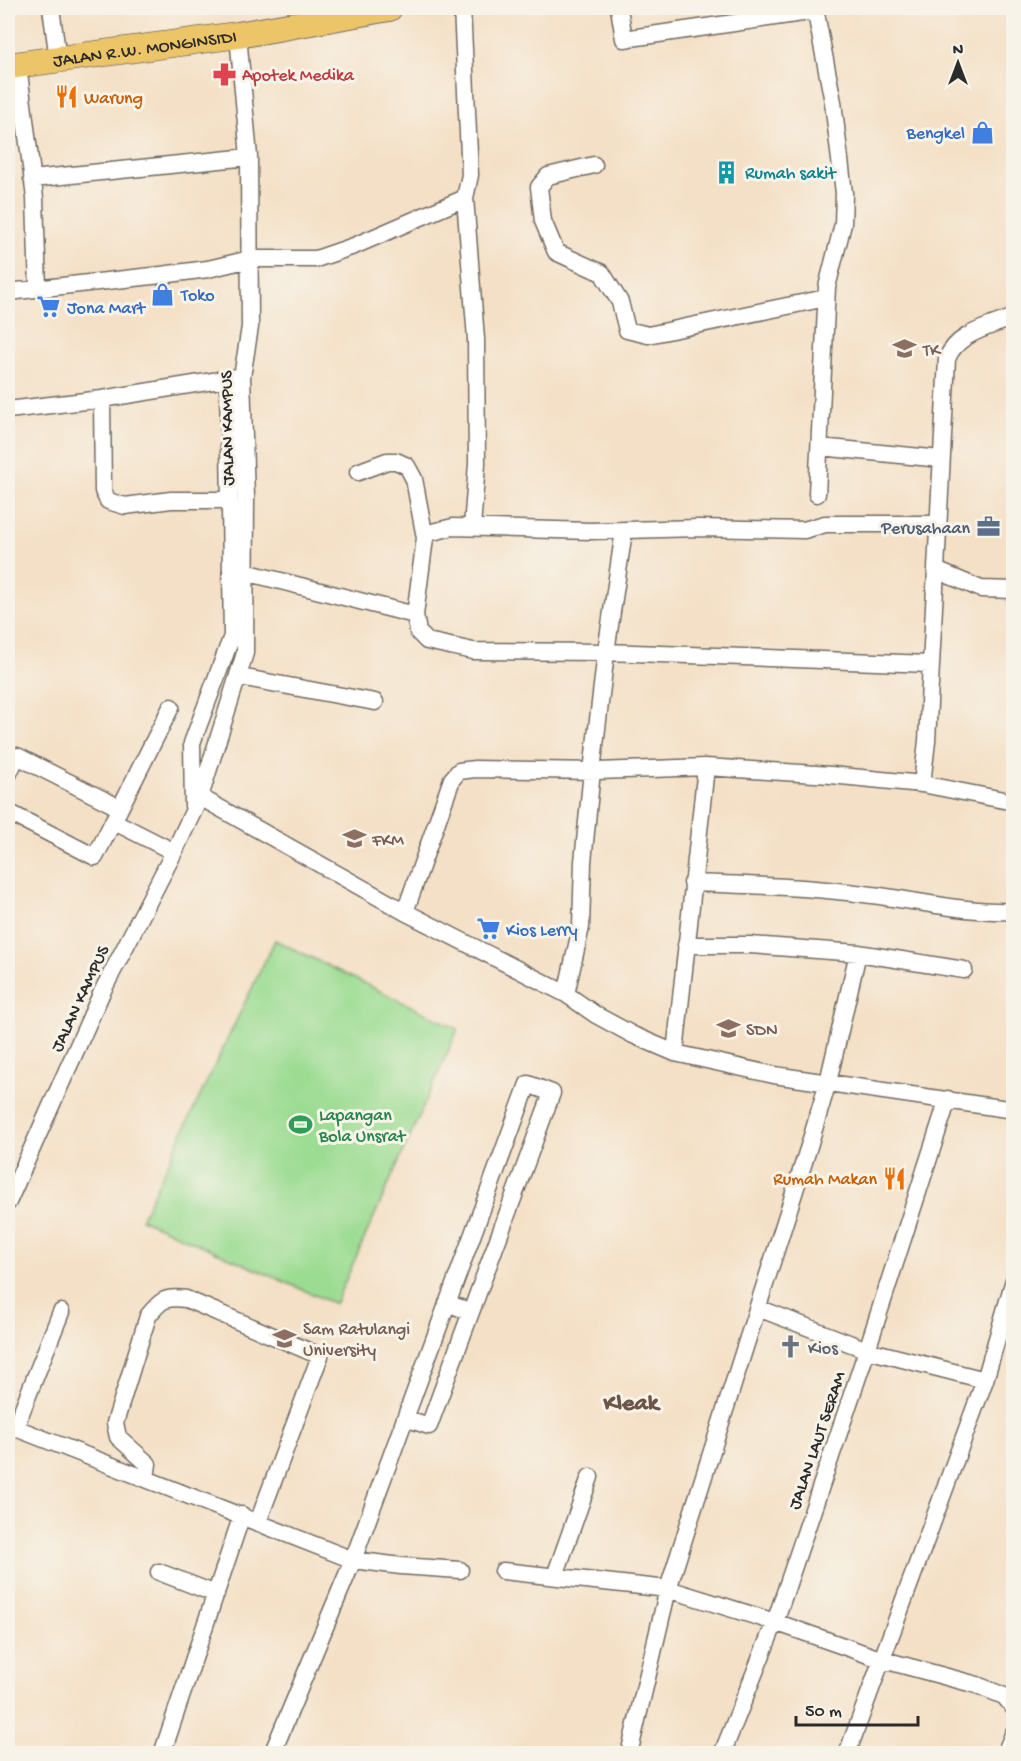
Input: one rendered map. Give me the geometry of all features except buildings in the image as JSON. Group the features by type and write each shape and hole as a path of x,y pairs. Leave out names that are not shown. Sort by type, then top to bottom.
{"highway":[{"name":"JALAN R.W. MONGINSIDI","path":"13,65 238,35 389,8"}],"street":[{"path":"51,8 58,59"},
{"path":"462,8 470,175 465,198 476,339 477,464 472,527"},
{"path":"619,8 624,39 815,9 833,102 844,193 843,224 826,298 817,494"},
{"name":"JALAN KAMPUS","path":"193,813 192,743 232,636 229,500 235,378 249,327 250,259 249,158 238,35"},
{"path":"13,65 32,179 37,231 38,289"},
{"path":"32,179 249,158"},
{"path":"594,165 548,176 539,187 543,221 556,252 602,273 620,302 627,330 648,335 826,298"},
{"path":"8,292 196,270 250,259 326,257 465,198"},
{"path":"922,784 927,741 944,373 950,350 958,342 970,334 1014,317"},
{"path":"8,410 102,399 235,378"},
{"name":"JALAN KAMPUS","path":"8,1202 102,992 193,813 240,677 246,653 246,497 235,378"},
{"path":"102,399 103,491 108,501 125,506 171,501 229,500"},
{"path":"820,447 941,459"},
{"path":"358,472 387,461 396,461 406,466 414,478 425,538 415,615 418,632 422,638 434,643 473,651 606,652 930,664"},
{"path":"425,538 432,531 453,527 624,531 698,528 804,530 825,524 938,524"},
{"path":"566,994 581,927 592,771 606,652 624,531"},
{"path":"936,570 981,589 1014,590"},
{"path":"245,572 415,615"},
{"path":"240,677 375,702"},
{"path":"8,812 95,857 171,707"},
{"path":"8,774 17,756 174,852"},
{"path":"675,1053 706,767"},
{"path":"405,912 454,775 462,770 475,768 592,771 706,767 831,775 922,784 1014,802"},
{"path":"200,797 405,912 566,994 596,1015 675,1053 774,1075 1014,1110"},
{"path":"692,883 802,887 992,912 1014,911"},
{"path":"687,945 750,945 858,953 964,970"},
{"path":"629,1754 668,1589 828,1082 858,953"},
{"path":"272,1754 353,1560 447,1303 528,1084 552,1093 429,1426 405,1418"},
{"name":"JALAN LAUT SERAM","path":"722,1754 775,1622 867,1350 948,1099"},
{"path":"488,1192 512,1201"},
{"path":"847,1754 880,1659 1008,1317 1014,1280"},
{"path":"146,1479 148,1464 118,1437 115,1423 148,1316 159,1303 169,1298 186,1299 320,1356 258,1522"},
{"path":"447,1303 471,1312"},
{"path":"758,1308 867,1350 985,1380"},
{"path":"61,1312 11,1426 353,1560 460,1570"},
{"path":"555,1576 590,1477"},
{"path":"162,1754 242,1515"},
{"path":"503,1571 668,1589 775,1622 880,1659 977,1685 1004,1696 1014,1708"},
{"path":"159,1572 216,1594"},
{"path":"1005,1754 1014,1732"}],"green space":[{"name":"Lapangan Bola Unsrat","path":"275,940 458,1029 335,1304 141,1219"}],"place":[{"name":"Apotek Medika","path":"224,74"},
{"name":"Warung","path":"66,97"},
{"name":"Bengkel","path":"983,132"},
{"name":"Rumah sakit","path":"727,172"},
{"name":"Toko","path":"163,294"},
{"name":"Jona Mart","path":"49,307"},
{"name":"TK","path":"905,349"},
{"name":"Perusahaan","path":"988,527"},
{"name":"FKM","path":"354,839"},
{"name":"Kios Lerry","path":"488,929"},
{"name":"SDN","path":"728,1029"},
{"name":"Lapangan Bola Unsrat","path":"301,1124"},
{"name":"Rumah Makan","path":"895,1178"},
{"name":"Sam Ratulangi University","path":"285,1338"},
{"name":"Kios","path":"790,1347"}],"district":[{"name":"Kleak","path":"631,1401"}]}
